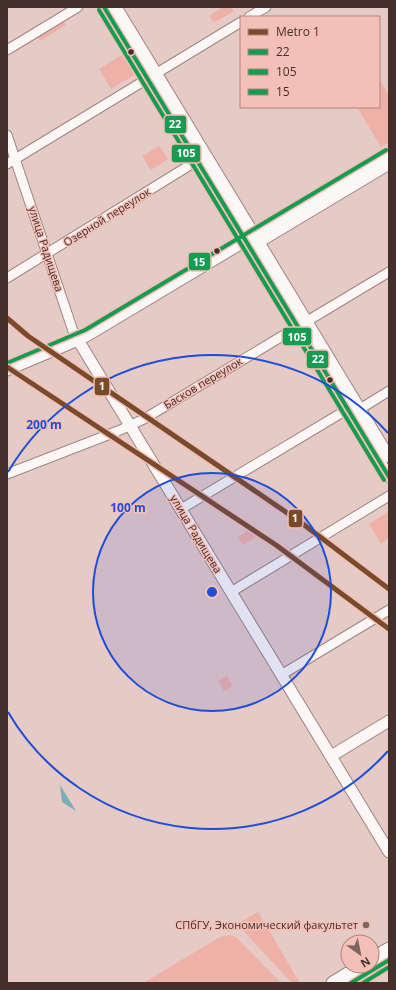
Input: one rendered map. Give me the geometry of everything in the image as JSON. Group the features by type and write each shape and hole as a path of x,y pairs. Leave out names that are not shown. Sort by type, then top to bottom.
{"main road":[{"path":"380,954 389,949"},
{"path":"351,983 389,960"},
{"path":"333,983 348,974"}],"street":[{"path":"7,50 78,7"},
{"path":"104,7 152,76 302,323 360,409 389,458"},
{"path":"116,7 152,76"},
{"path":"251,16 266,7"},
{"path":"7,164 240,23"},
{"name":"улица Радищева","path":"7,134 73,331 389,852"},
{"path":"7,370 98,337 389,155"},
{"name":"Озерной переулок","path":"7,278 202,158"},
{"path":"252,241 389,164"},
{"name":"Басков переулок","path":"7,474 118,431 144,419 389,272"},
{"path":"302,323 348,409 389,477"},
{"path":"7,377 80,343"},
{"path":"181,509 348,409 360,409 389,391"},
{"path":"231,592 389,496"},
{"path":"281,675 389,610"},
{"path":"331,756 389,721"}],"shaded area":[{"path":"223,7 231,7 234,11 214,23 209,16"},
{"path":"63,21 66,25 40,41 37,37"},
{"path":"123,54 136,74 111,89 99,69"},
{"path":"380,81 389,95 389,142 381,147 358,108 380,108"},
{"path":"159,146 168,159 151,170 142,156"},
{"path":"389,511 389,538 381,544 369,524"},
{"path":"252,528 257,536 243,545 238,537"},
{"path":"227,676 233,686 224,691 218,681"},
{"path":"258,912 300,983 292,983 237,924"},
{"path":"230,935 236,937 281,983 143,983 220,937"}],"water":[{"path":"60,785 76,811 62,802"}],"metro line":[{"name":"1","path":"7,318 28,336 299,521 389,589"},
{"name":"1","path":"7,367 276,545 389,629"}],"transit line":[{"name":"22","path":"104,7 389,477"},
{"name":"105","path":"99,10 384,480"},
{"name":"15","path":"7,363 85,330 386,150"},
{"name":"22","path":"351,983 389,960"},
{"name":"105","path":"363,983 389,967"}],"place":[{"name":"СПбГУ, Экономический факультет","path":"366,925"}]}
